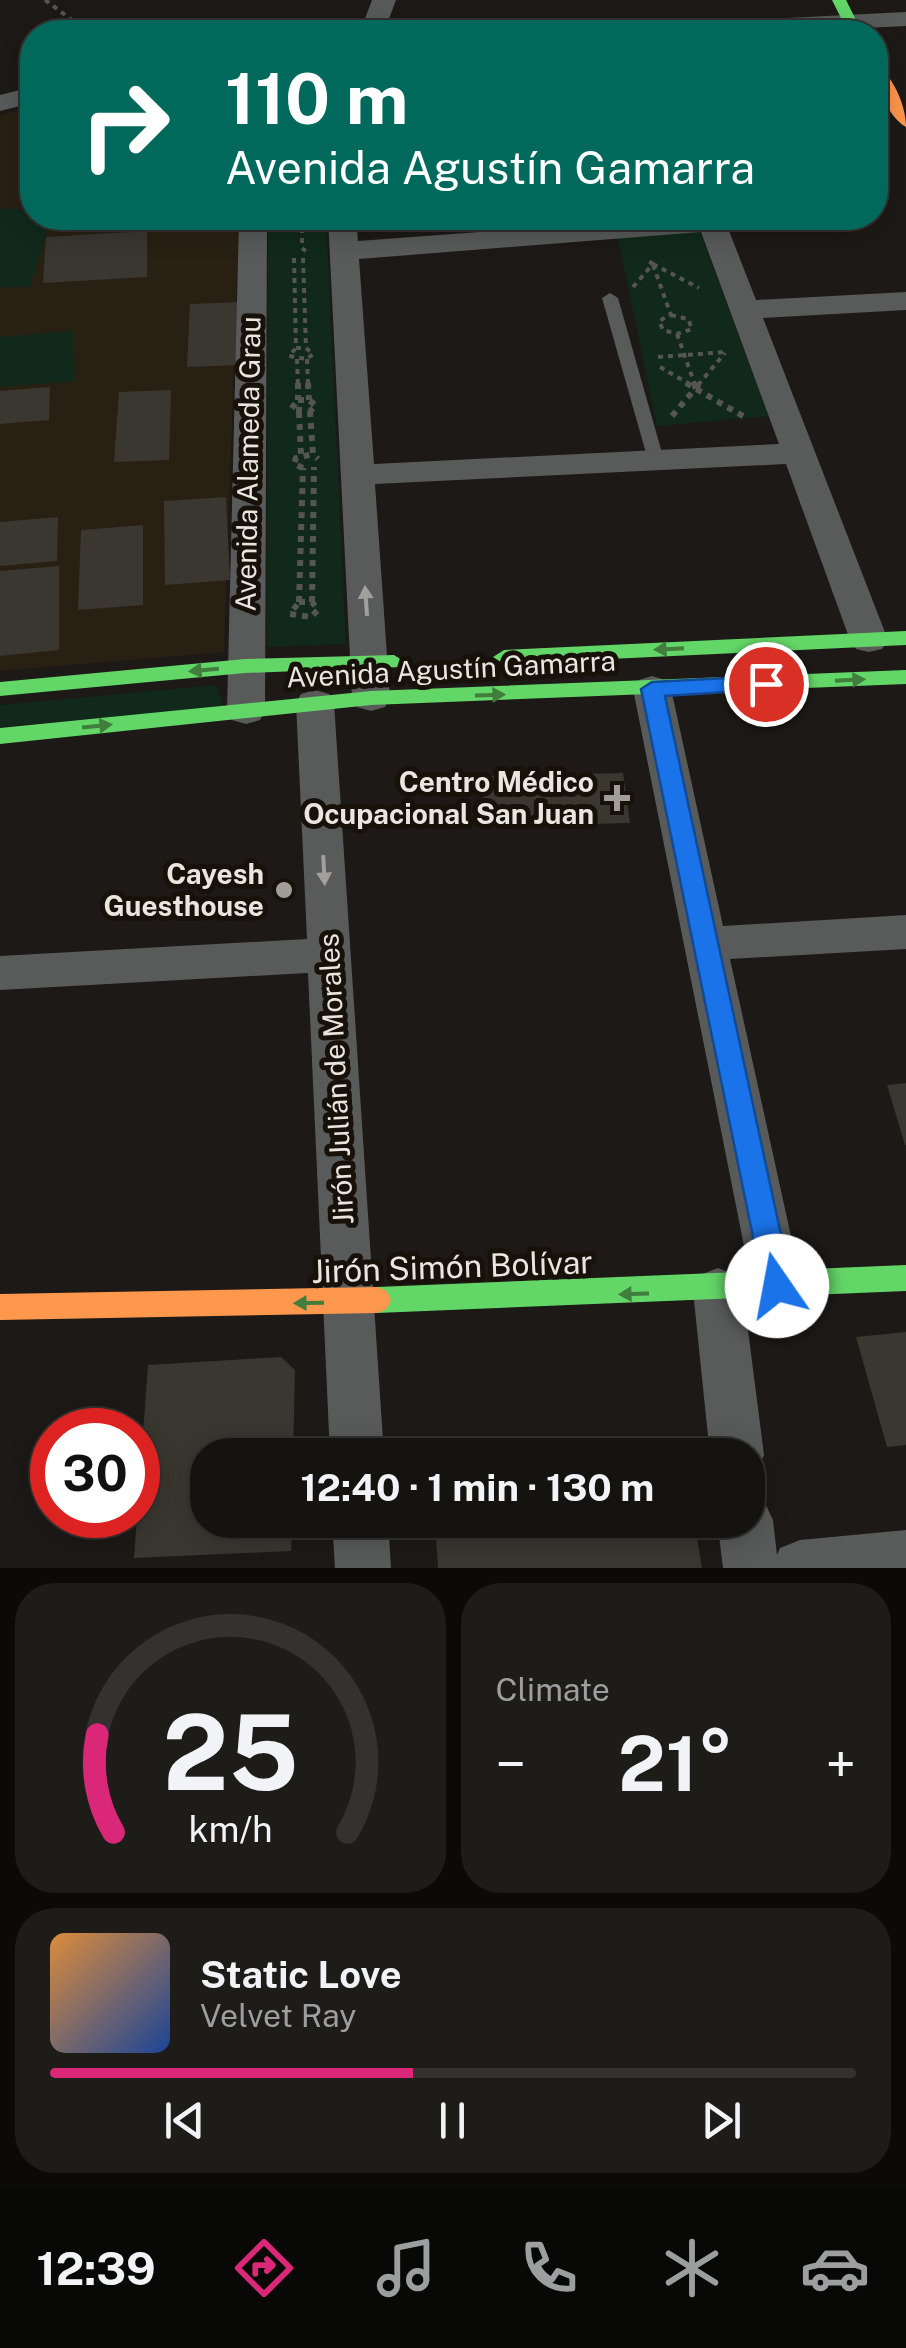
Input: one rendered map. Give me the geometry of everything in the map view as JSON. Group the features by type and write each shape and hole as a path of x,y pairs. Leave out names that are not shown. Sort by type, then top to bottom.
{"main road":[{"path":"888,91 906,122"},
{"name":"Avenida Agustín Gamarra","path":"472,658 906,638"},
{"name":"Avenida Agustín Gamarra","path":"0,689 244,666 414,661"},
{"name":"Avenida Agustín Gamarra","path":"0,736 371,698 906,677"},
{"name":"Jirón Simón Bolívar","path":"0,1307 348,1303 718,1291 906,1278"}],"street":[{"path":"819,20 906,19"},
{"name":"Avenida Alameda Grau","path":"246,711 253,230"},
{"path":"343,230 371,698"},
{"path":"345,251 606,230"},
{"path":"708,230 801,453 869,640"},
{"path":"742,310 906,302"},
{"path":"358,475 801,453"},
{"path":"652,689 777,1286"},
{"name":"Jirón Julián de Morales","path":"315,703 356,1438"},
{"path":"706,944 906,932"},
{"path":"0,974 329,955"},
{"path":"718,1291 735,1438"},
{"path":"361,1538 363,1568"},
{"path":"747,1538 750,1568"},
{"path":"800,1568 906,1558"}],"lane":[{"path":"610,298 656,460"}],"path":[{"path":"45,0 72,20"},
{"path":"302,230 302,248 308,254 303,258 286,256 290,250 302,248"},
{"path":"653,264 695,230"},
{"path":"294,258 296,348"},
{"path":"303,258 306,348 312,354 307,359 288,356 296,348 306,348"},
{"path":"653,264 705,291"},
{"path":"653,264 671,315"},
{"path":"693,324 686,333 677,334 659,326 659,321 671,315 693,324 704,323"},
{"path":"677,334 696,389"},
{"path":"665,424 696,389 726,352 645,358 696,389 748,420"},
{"path":"297,359 298,400 291,409 310,412 316,406 310,400 307,359"},
{"path":"298,400 310,400"},
{"path":"300,412 302,455"},
{"path":"310,412 313,454 320,462 303,468 294,464 302,455 313,454"},
{"path":"303,468 299,602 290,614 311,617 318,610 312,602 314,467"},
{"path":"299,602 312,602"}],"shaded area":[{"path":"20,110 20,230 239,230 224,652 0,671 0,116"}],"green space":[{"path":"0,209 20,209 20,230 47,230 30,287 0,287"},
{"path":"268,230 327,230 346,644 267,647"},
{"path":"699,230 769,416 657,426 617,234"},
{"path":"73,331 75,381 0,387 0,337"},
{"path":"217,685 224,707 0,727 0,705"}],"building":[{"path":"147,231 147,277 43,283 46,237"},
{"path":"242,302 241,365 187,367 190,304"},
{"path":"50,387 49,420 0,424 0,391"},
{"path":"171,390 169,460 114,462 119,392"},
{"path":"226,497 230,580 165,585 164,501"},
{"path":"58,517 57,561 0,566 0,522"},
{"path":"143,525 143,605 78,610 81,530"},
{"path":"59,566 59,650 0,656 0,571"},
{"path":"623,773 630,823 485,827 482,776"},
{"path":"906,1083 906,1145 905,1145 887,1085"},
{"path":"906,1332 906,1445 887,1447 856,1337"},
{"path":"281,1357 295,1370 293,1438 190,1438 190,1538 291,1538 291,1551 134,1558 135,1538 160,1538 160,1408 145,1408 148,1365"},
{"path":"436,1538 697,1538 702,1568 438,1568"}],"traffic: fast":[{"path":"839,0 849,20"},
{"path":"504,657 906,638"},
{"path":"0,689 245,666 394,662"},
{"path":"0,736 371,698 906,677"},
{"path":"377,1300 906,1278"}],"traffic: slow":[{"path":"888,91 906,123"},
{"path":"0,1307 377,1300"}],"place":[{"name":"Centro Médico Ocupacional San Juan","path":"617,798"},
{"name":"Cayesh Guesthouse","path":"284,890"}],"route":[{"path":"766,684 652,689 777,1286"}]}
